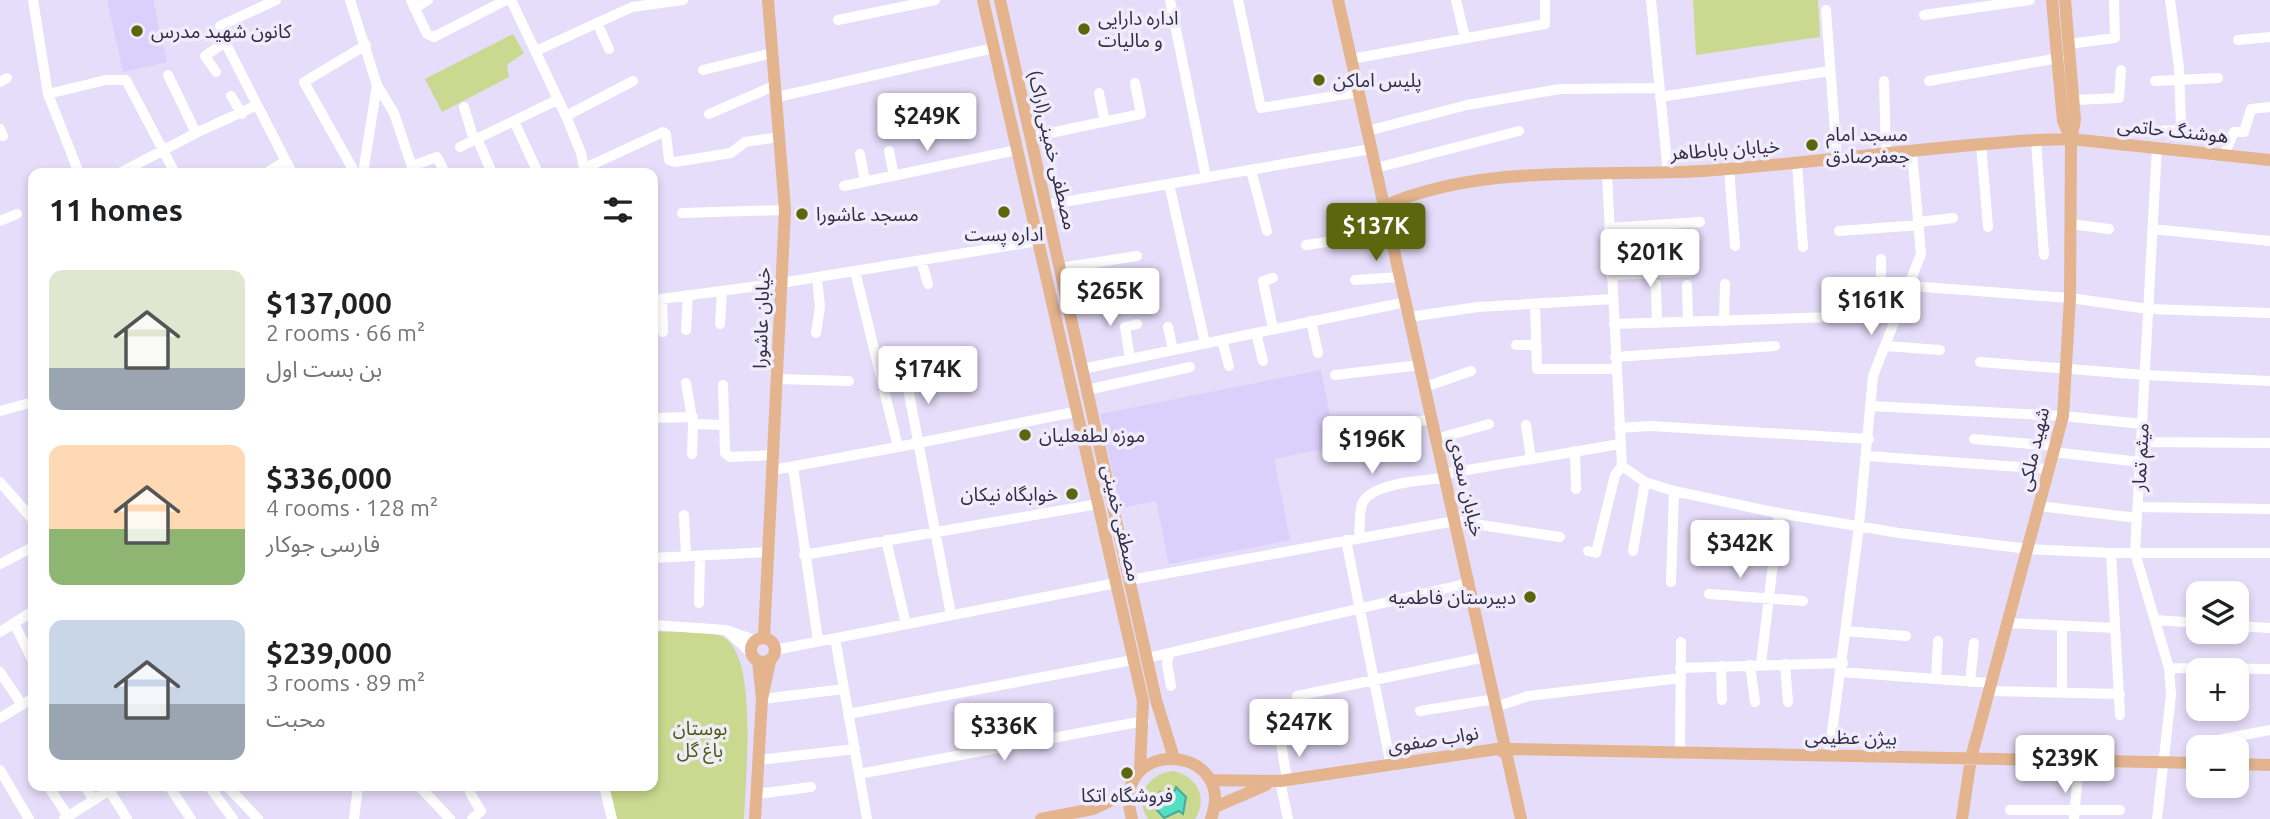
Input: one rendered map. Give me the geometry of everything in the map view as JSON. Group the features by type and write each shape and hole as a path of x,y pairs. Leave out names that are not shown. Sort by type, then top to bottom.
{"main road":[{"name":"خیابان عاشورا","path":"755,819 785,211 768,0"},
{"name":"مصطفی خمینی","path":"983,0 1133,660 1144,721 1140,770"},
{"name":"مصطفی خمینی(اراک)","path":"1000,0 1147,658 1174,758"},
{"name":"خیابان سعدی","path":"1338,0 1521,819"},
{"path":"2052,0 2063,121 2071,139"},
{"path":"2064,0 2074,100 2075,120 2071,139"},
{"name":"خیابان باباطاهر","path":"1384,206 1414,193 1460,184 1553,175 1729,169 1980,144 2071,139"},
{"name":"هوشنگ حاتمی","path":"2071,139 2270,160"},
{"name":"شهید ملکی","path":"1962,819 1971,758 2063,416 2070,298 2071,139"},
{"name":"نواب صفوی","path":"1284,780 1497,749 1507,754"},
{"name":"بیژن عظیمی","path":"1507,754 1511,749 2079,761 2186,760"},
{"path":"1132,819 1129,792 1140,770 1156,760 1174,758 1195,764 1210,780 1213,813 1284,780"},
{"path":"2249,764 2270,765"},
{"path":"1210,780 1284,780"},
{"path":"1041,819 1093,809 1129,792"}],"street":[{"path":"33,0 48,94 77,168"},
{"path":"276,0 220,26 225,42 290,168"},
{"path":"350,0 377,85 394,113 413,168"},
{"path":"428,0 413,4 427,34 435,37 509,0 566,116 584,168"},
{"path":"536,51 598,25 632,7 684,0"},
{"path":"838,20 935,0"},
{"path":"1170,0 1206,177"},
{"path":"1238,0 1261,108 1359,92"},
{"path":"1456,0 1465,38"},
{"path":"1351,59 1545,24 1545,0"},
{"path":"1651,0 1668,173"},
{"path":"1924,15 2030,0"},
{"path":"2068,44 2115,38 2115,0"},
{"path":"2158,131 2177,130 2181,124 2180,80 2170,0"},
{"path":"1826,10 1837,159"},
{"path":"598,25 609,48"},
{"path":"2238,40 2270,37"},
{"path":"216,72 205,56 225,42"},
{"path":"352,168 304,82 366,45"},
{"path":"709,114 776,91 994,48"},
{"path":"703,70 773,53"},
{"path":"1930,81 2059,58"},
{"path":"2074,100 2119,98 2121,70"},
{"path":"1367,131 1385,123 1466,105 1547,91 1660,93 1830,71"},
{"path":"167,75 196,133"},
{"path":"2155,81 2218,78"},
{"path":"48,94 106,80 126,80 172,168"},
{"path":"566,116 633,81"},
{"path":"1884,81 1886,154"},
{"path":"1031,137 1141,114 1135,83"},
{"path":"364,168 377,85"},
{"path":"1099,93 1105,122"},
{"path":"231,96 242,114"},
{"path":"460,147 558,100"},
{"path":"129,168 257,105"},
{"path":"464,107 490,168"},
{"path":"2224,155 2234,132 2244,132 2250,109 2270,107"},
{"path":"514,121 536,168"},
{"path":"1376,168 1519,131"},
{"path":"591,168 663,132 666,134 669,160 675,162 731,153 745,142 780,137"},
{"path":"2036,140 2044,255"},
{"path":"1980,144 1988,227"},
{"name":"میثم تمار","path":"2157,147 2135,553 2169,668 2171,695 2158,819"},
{"path":"1046,205 1371,149"},
{"path":"844,186 1017,150"},
{"path":"889,151 894,176"},
{"path":"1829,755 1859,526 1873,376 1921,254 1912,152"},
{"path":"860,154 865,182"},
{"path":"415,168 437,157 443,168"},
{"path":"274,168 286,161"},
{"path":"1797,163 1804,247"},
{"path":"1729,169 1735,246"},
{"path":"1251,170 1267,231"},
{"path":"1588,551 1596,553 1615,475 1622,466 1607,175"},
{"path":"1169,184 1205,343"},
{"path":"682,213 785,211"},
{"path":"0,221 17,214"},
{"path":"1839,231 1920,224 1954,218"},
{"path":"1609,228 1700,222"},
{"path":"2071,224 2109,229"},
{"path":"2152,229 2270,241"},
{"path":"1306,245 1390,233"},
{"path":"658,299 781,283 1038,241"},
{"path":"1060,268 1137,256"},
{"path":"1881,259 1881,315"},
{"path":"921,260 928,284"},
{"path":"855,271 898,447"},
{"path":"1611,275 1688,272"},
{"path":"816,333 820,307 817,277"},
{"path":"1355,280 1400,277"},
{"path":"1273,278 1262,281 1273,329"},
{"path":"1724,321 1725,284"},
{"path":"1656,285 1657,323"},
{"path":"1687,285 1688,322"},
{"path":"1910,286 2070,298 2148,309 2270,313"},
{"path":"720,324 722,291"},
{"path":"686,330 688,295"},
{"path":"1409,317 1478,307 1613,299"},
{"path":"1082,369 1406,302"},
{"path":"658,304 663,332"},
{"path":"1535,304 1536,369 1775,346"},
{"path":"1614,324 1898,315"},
{"path":"1311,321 1318,353"},
{"path":"1130,359 1125,327 1137,324"},
{"path":"1168,327 1172,350"},
{"path":"1256,333 1263,360"},
{"path":"1222,340 1229,366"},
{"path":"1516,345 1536,345"},
{"path":"1885,346 1940,350"},
{"path":"1980,362 2145,375 2270,381"},
{"path":"1335,375 1420,365"},
{"path":"1087,390 1190,367"},
{"path":"1425,387 1471,371"},
{"path":"906,377 951,615"},
{"path":"777,379 849,381"},
{"path":"686,383 693,421 692,454"},
{"path":"723,386 727,456 774,455"},
{"path":"2,413 28,404"},
{"path":"1871,406 2063,416 2142,424"},
{"path":"773,470 1075,412"},
{"path":"658,418 724,425"},
{"path":"1352,433 1432,419"},
{"path":"1436,439 1489,424"},
{"path":"1526,425 1531,459"},
{"path":"1619,428 1650,426 1869,439"},
{"path":"1974,439 2140,462"},
{"path":"2141,442 2270,443"},
{"path":"1359,538 1362,504 1373,492 1416,481 1620,444"},
{"path":"1575,451 1576,489"},
{"path":"1867,456 2049,469"},
{"path":"1622,466 1645,482 1674,491 1779,513 2028,549 2110,553 2270,553"},
{"path":"793,467 818,641"},
{"path":"1370,479 1373,492"},
{"path":"0,482 5,495 28,516"},
{"path":"1633,551 1645,482"},
{"path":"1671,582 1674,491"},
{"path":"804,555 1098,505"},
{"path":"2039,506 2137,513 2270,509"},
{"path":"1755,702 1755,665 1769,598 1779,513"},
{"path":"684,515 685,557"},
{"path":"1130,580 1455,521 1560,537"},
{"path":"886,540 906,624"},
{"path":"1346,541 1391,766"},
{"path":"0,564 28,550"},
{"path":"658,558 768,552"},
{"path":"2110,553 2120,715"},
{"path":"699,603 700,557"},
{"path":"658,625 726,630 762,650 1116,583"},
{"path":"1147,658 1469,583"},
{"path":"1709,594 1802,601"},
{"path":"0,632 28,618"},
{"path":"2156,620 2186,622"},
{"path":"14,623 28,651"},
{"path":"2008,623 2115,628"},
{"path":"2062,626 2062,692"},
{"path":"2249,626 2270,628"},
{"path":"1846,631 1906,636"},
{"path":"835,638 867,819"},
{"path":"1936,679 1938,641"},
{"path":"1680,752 1681,642"},
{"path":"1970,682 1974,643"},
{"path":"1169,653 1167,664 1171,686"},
{"path":"1297,696 1485,657"},
{"path":"848,714 1133,660"},
{"path":"1420,711 1495,703 1721,666 1785,664 1842,667 1970,682 1990,687 2120,694"},
{"path":"1785,664 1788,702"},
{"path":"1721,666 1722,700"},
{"path":"2169,668 2270,669"},
{"path":"0,672 22,705"},
{"path":"762,699 844,689"},
{"path":"0,718 28,701"},
{"path":"859,774 1144,721"},
{"path":"2244,735 2270,730"},
{"path":"1281,743 1288,819"},
{"path":"759,760 855,749"},
{"path":"2074,815 2079,761"},
{"path":"0,769 29,819"},
{"path":"757,794 811,787"},
{"path":"51,791 66,818 108,791"},
{"path":"88,791 94,800"},
{"path":"113,791 127,819"},
{"path":"172,791 191,819"},
{"path":"213,791 233,819"},
{"path":"232,791 258,819"},
{"path":"354,819 357,791"},
{"path":"424,791 450,819"},
{"path":"605,791 612,819"},
{"path":"470,793 481,811 472,819"},
{"path":"2010,810 2074,815 2120,810"}],"shaded area":[{"name":"کانون شهید مدرس","path":"107,0 153,0 167,62 123,72"},
{"path":"1321,370 1336,446 1274,459 1290,540 1169,564 1156,501 1120,508 1100,414"},
{"path":"1176,787 1186,797 1183,814 1179,811 1164,818 1156,809 1155,799 1160,792 1163,795 1174,792"}],"green space":[{"path":"1693,0 1818,0 1820,37 1696,55"},
{"path":"513,34 524,53 507,65 509,77 442,112 425,79"},
{"name":"بوستان باغ گل","path":"658,631 723,637 734,648 742,668 746,693 744,819 616,819 608,791 658,791"},
{"path":"1173,771 1188,778 1198,789 1201,803 1195,819 1148,819 1142,802 1146,788 1156,777"}],"place":[{"name":"اداره دارایی و مالیات","path":"1084,29"},
{"name":"کانون شهید مدرس","path":"137,31"},
{"name":"پلیس اماکن","path":"1319,80"},
{"name":"مسجد امام جعفرصادق","path":"1812,145"},
{"name":"اداره پست","path":"1004,212"},
{"name":"مسجد عاشورا","path":"802,214"},
{"name":"موزه لطفعلیان","path":"1025,435"},
{"name":"خوابگاه نیکان","path":"1072,494"},
{"name":"دبیرستان فاطمیه","path":"1530,597"},
{"name":"فروشگاه اتکا","path":"1127,773"}]}
